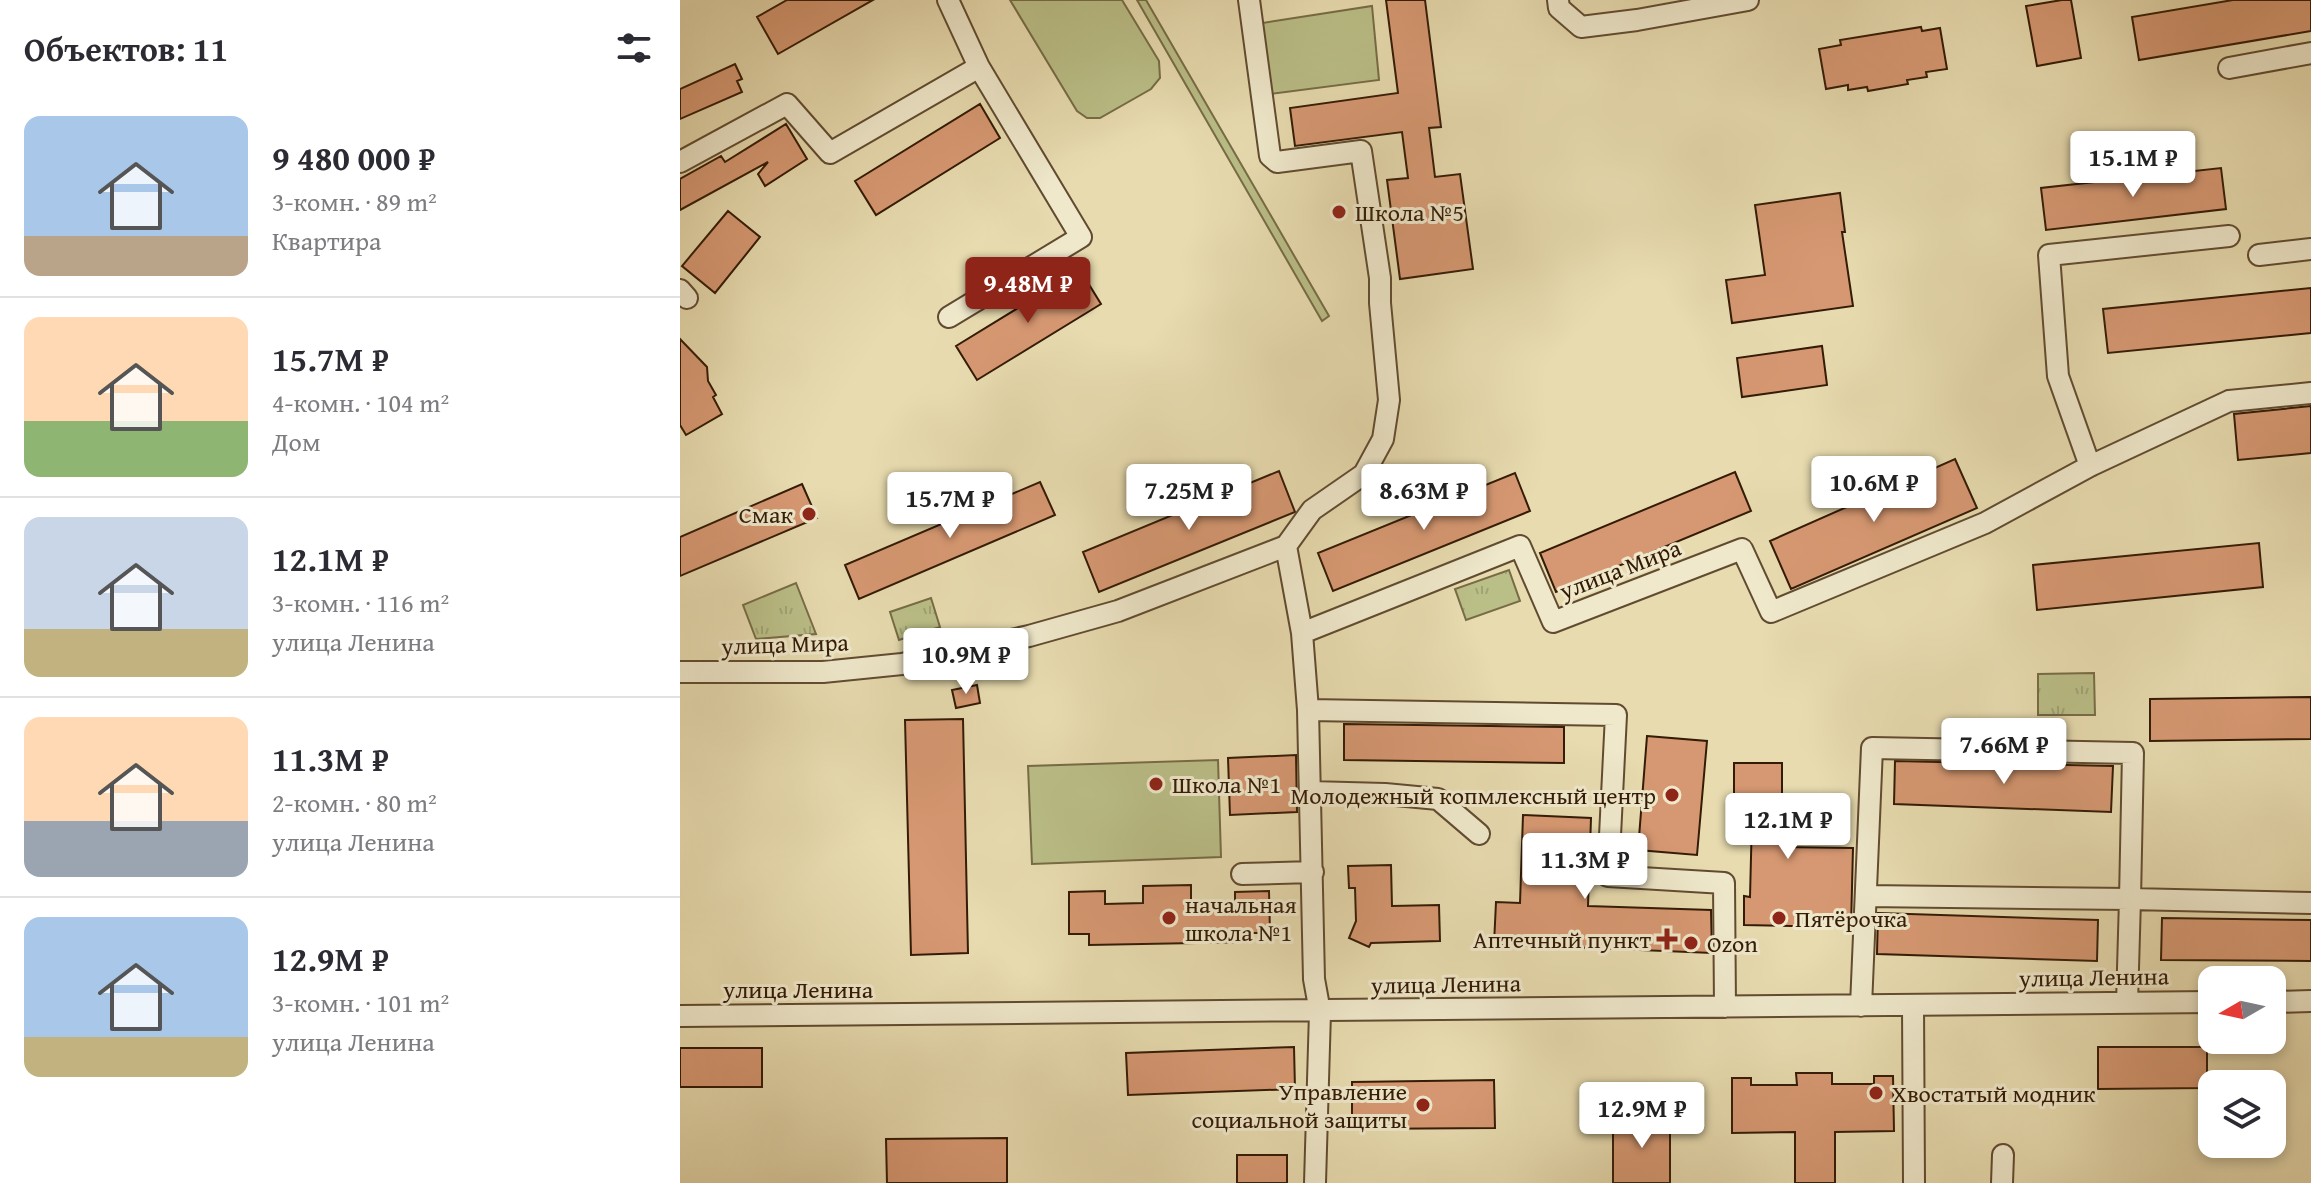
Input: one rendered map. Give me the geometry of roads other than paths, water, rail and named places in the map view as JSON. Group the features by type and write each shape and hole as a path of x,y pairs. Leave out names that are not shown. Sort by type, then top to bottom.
{"street":[{"path":"948,0 979,67 1081,237 949,317"},
{"path":"1249,0 1270,156 1277,162 1361,151 1380,278 1389,400 1383,439 1364,474 1312,510 1286,546 1302,633 1308,710 1314,979 1320,1012 1315,1183"},
{"path":"1558,4 1581,27 1748,0"},
{"path":"2229,68 2311,53"},
{"path":"680,162 787,104 830,153 979,67"},
{"path":"2090,466 2058,376 2049,255 2229,236"},
{"path":"2259,255 2311,249"},
{"name":"улица Мира","path":"1302,633 1520,546 1553,622 1742,549 1771,612 1985,523 2090,466 2229,401 2311,393"},
{"name":"улица Мира","path":"680,672 823,672 902,664 1029,636 1118,611 1286,546"},
{"path":"1308,710 1616,715 1608,876 1724,883 1725,1007"},
{"path":"1861,1006 1872,748 2133,753 2127,1003"},
{"path":"1310,792 1438,799 1479,834"},
{"path":"1242,874 1313,872"},
{"path":"1866,896 2311,903"},
{"path":"2286,1002 2311,1001"},
{"name":"улица Ленина","path":"680,1016 2198,1002"},
{"path":"1913,1005 1914,1183"},
{"path":"2002,1183 2003,1155"}],"place":[{"name":"Школа №5","path":"1339,212"},
{"name":"Смак","path":"809,514"},
{"name":"Школа №1","path":"1156,784"},
{"name":"Молодежный копмлексный центр","path":"1672,795"},
{"name":"начальная школа №1","path":"1169,918"},
{"name":"Пятёрочка","path":"1779,918"},
{"name":"Аптечный пункт","path":"1667,939"},
{"name":"Ozon","path":"1691,943"},
{"name":"Хвостатый модник","path":"1876,1093"},
{"name":"Управление социальной защиты","path":"1423,1105"}]}
